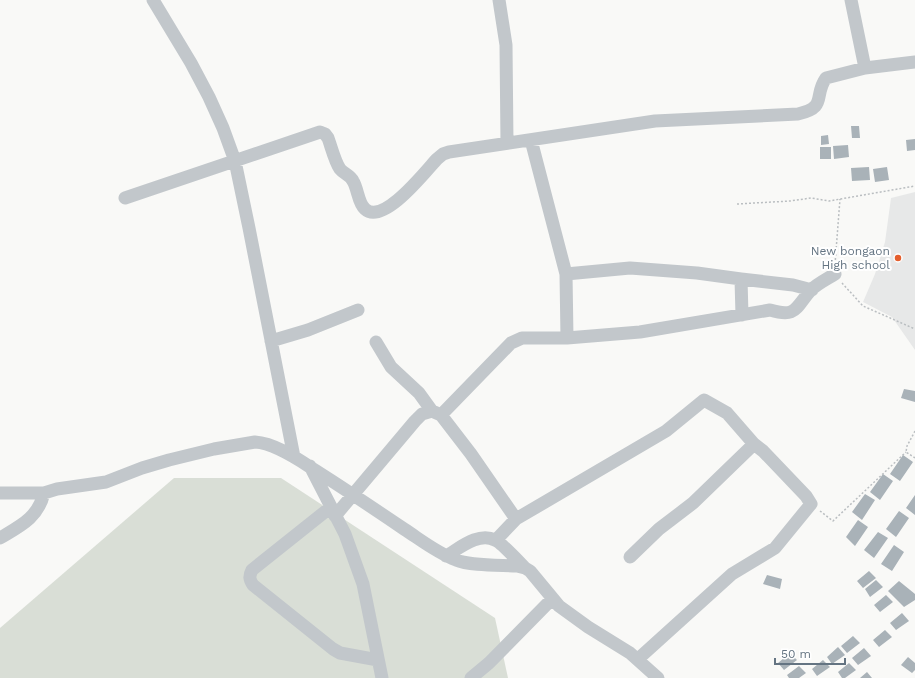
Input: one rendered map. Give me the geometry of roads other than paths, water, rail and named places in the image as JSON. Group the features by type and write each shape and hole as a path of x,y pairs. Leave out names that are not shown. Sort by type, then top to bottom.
{"street":[{"path":"153,0 191,63 209,97 223,128 235,161 294,457"},
{"path":"499,0 506,45 507,143"},
{"path":"851,0 865,68"},
{"path":"124,198 320,132 325,134 328,138 339,168 351,176 355,183 363,208 368,212 375,213 396,203 443,154 450,152 655,121 798,114 808,112 814,108 818,102 823,82 826,78 865,68 915,62"},
{"path":"531,140 566,274 567,338"},
{"path":"566,274 630,268 697,273 793,285 812,290"},
{"path":"378,660 340,653 333,649 253,585 249,580 249,575 252,570 333,512 353,493 422,414 436,413 515,340 522,338 567,338 640,332 770,310 782,314 789,313 800,305 812,290 835,274"},
{"path":"741,279 742,315"},
{"path":"271,341 308,330 358,310"},
{"path":"376,342 391,367 419,393 471,454 516,519"},
{"path":"496,540 516,519 666,431 704,400 727,413 754,444 763,451 806,496 811,504 775,548 732,574 638,659"},
{"path":"0,493 44,493 57,489 106,482 142,468 169,460 214,449 261,442 310,466 353,493 378,512 446,556 462,562 517,566 525,568"},
{"path":"630,557 659,529 693,503 754,444"},
{"path":"310,466 344,534 363,584 382,678"},
{"path":"0,538 20,526 34,515 44,493"},
{"path":"446,556 472,540 480,538 496,540 530,572 559,606 588,627 638,659 658,678"},
{"path":"471,678 552,599"}],"place":[{"name":"New bongaon High school","path":"898,258"}]}
